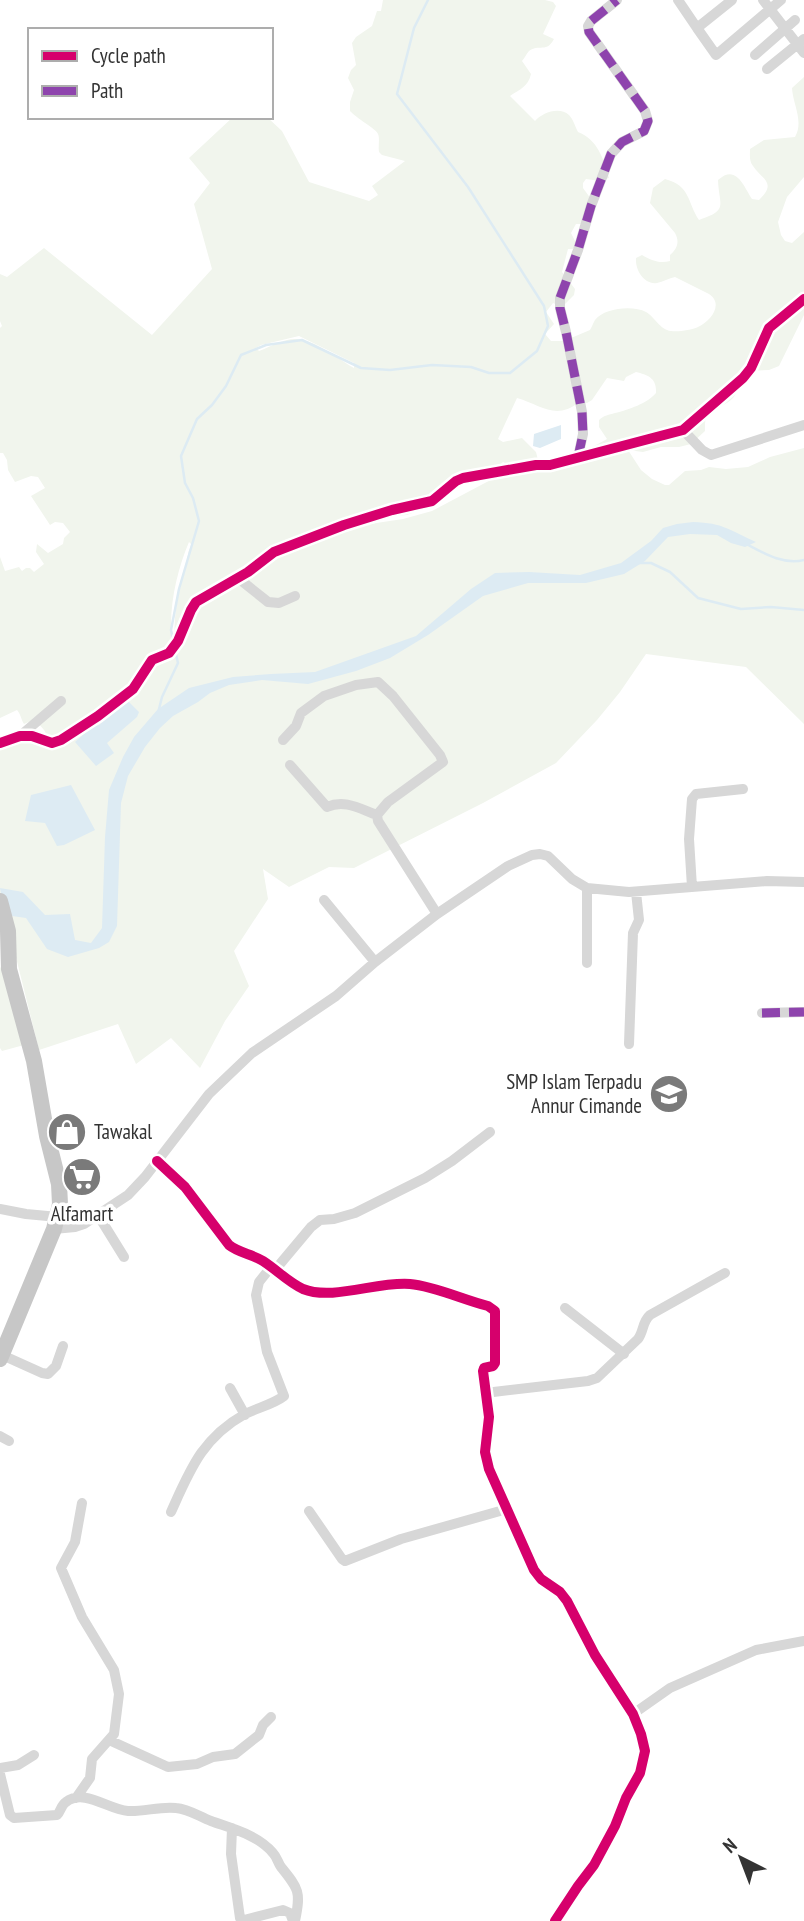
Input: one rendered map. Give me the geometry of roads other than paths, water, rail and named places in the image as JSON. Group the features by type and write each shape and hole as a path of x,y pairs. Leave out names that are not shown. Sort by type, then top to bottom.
{"highway":[{"path":"0,901 8,931 9,969"},
{"path":"0,952 9,969 34,1061 47,1136 60,1184 60,1205 56,1223 1,1357"}],"street":[{"path":"578,457 583,434 582,412 560,298 611,153 622,142 644,131 648,121 645,111 589,32 591,21 617,0"},
{"path":"678,0 716,55 781,0"},
{"path":"697,28 732,0"},
{"path":"763,0 802,46 767,69"},
{"path":"755,55 795,20"},
{"path":"0,743 20,736 32,736 52,743 98,716 128,693 152,660 169,653 178,641 193,605 289,545 344,524 432,501 463,478 536,465 550,466 683,430 743,378 751,368 769,328 804,299"},
{"path":"683,430 702,450 711,455 804,425"},
{"path":"238,578 268,602 279,603 295,596"},
{"path":"283,740 296,726 301,713 324,696 356,685 378,682 393,696 443,762 388,802 377,815 378,821 437,914"},
{"path":"20,736 61,701"},
{"path":"290,765 327,807 337,802 377,815"},
{"path":"692,887 689,839 691,803 694,797 696,794 743,789"},
{"path":"0,1209 75,1227 98,1215 136,1188 209,1094 242,1062 336,996 437,914 508,866 532,855 548,856 572,879 587,888 636,892 767,881 804,882"},
{"path":"587,888 587,963"},
{"path":"629,1044 633,933 639,920 636,892"},
{"path":"324,900 375,962"},
{"path":"762,1013 804,1013"},
{"path":"171,1512 199,1454 209,1442 245,1415 284,1396 267,1352 256,1295 259,1282 320,1220 355,1213 425,1178 490,1132"},
{"path":"157,1161 184,1186 229,1245 235,1250 259,1258 292,1283 312,1292 407,1283 426,1286 493,1308 496,1315 495,1363 484,1369 489,1417 486,1457 534,1570 567,1601 595,1655 633,1714 646,1751 640,1773 594,1865 555,1921"},
{"path":"98,1215 124,1257"},
{"path":"485,1393 597,1378 642,1335 643,1323 650,1315 725,1273"},
{"path":"565,1308 624,1354"},
{"path":"1,1357 48,1374 56,1366 63,1346"},
{"path":"230,1388 245,1415"},
{"path":"76,1798 90,1778 92,1759 116,1728 119,1694 114,1670 82,1617 61,1568 75,1542 82,1503"},
{"path":"309,1511 342,1559 348,1561 401,1539 507,1509"},
{"path":"633,1714 670,1688 756,1650 804,1641"},
{"path":"109,1740 169,1768 178,1768 213,1757 235,1754 259,1735 271,1717"},
{"path":"0,1768 19,1765 34,1755"},
{"path":"0,1774 10,1815 14,1818 57,1815 65,1802 76,1798 90,1799 131,1812 153,1808 180,1808 253,1838 266,1846 295,1885 298,1896 294,1921"},
{"path":"232,1828 231,1854 240,1918 244,1920 283,1910 290,1913 294,1921"}],"waterway":[{"path":"173,640 171,630 179,589 199,521 193,498 185,483 181,456 197,419 226,386 241,355 266,345 302,340 361,368 390,370 432,365 471,367 489,373 510,373 537,351 548,326 544,306 468,187 397,94 414,28 428,0"},
{"path":"748,545 782,560 804,560"},
{"path":"639,563 651,563 670,572 698,598 741,609 771,607 804,610"},
{"path":"159,709 178,663 175,650"}],"place":[{"name":"SMP Islam Terpadu Annur Cimande","path":"669,1094"},
{"name":"Tawakal","path":"67,1132"},
{"name":"Alfamart","path":"82,1177"}]}
